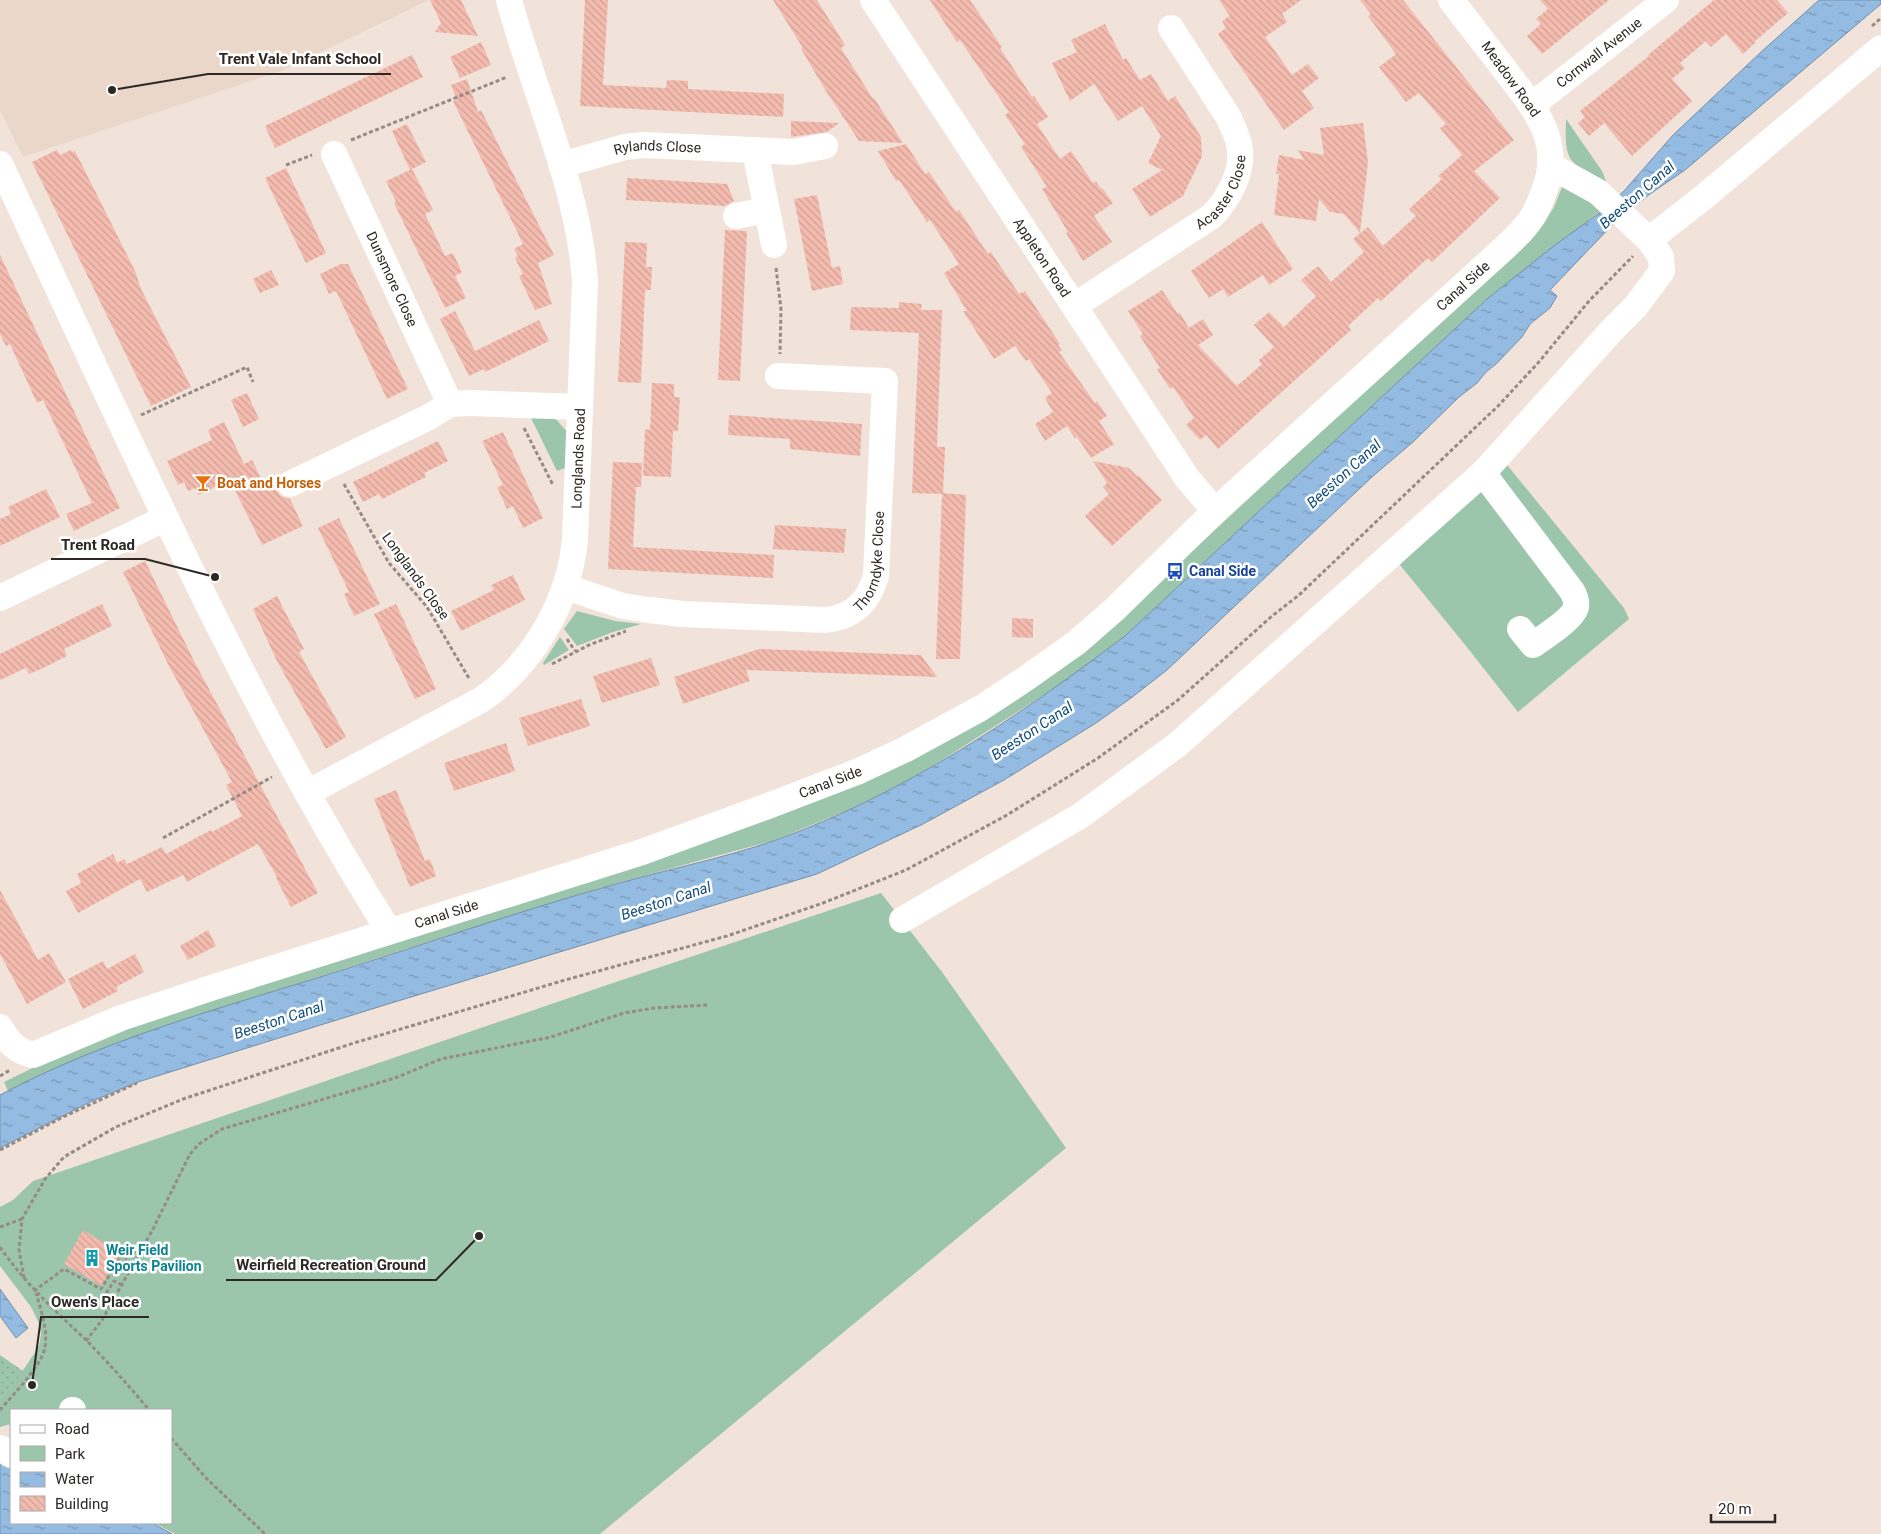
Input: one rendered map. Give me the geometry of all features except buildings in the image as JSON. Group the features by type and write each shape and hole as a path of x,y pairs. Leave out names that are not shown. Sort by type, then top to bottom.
{"street":[{"name":"Longlands Road","path":"307,793 482,700 506,680 535,646 547,627 566,587 574,552 585,274 577,216 509,0"},
{"name":"Appleton Road","path":"873,0 1187,478 1215,511"},
{"name":"Meadow Road","path":"1451,0 1532,105 1548,136 1551,150 1551,166"},
{"name":"Cornwall Avenue","path":"1532,105 1666,0"},
{"name":"Acaster Close","path":"1074,306 1212,216 1230,194 1240,165 1239,145 1234,130 1229,118 1171,28"},
{"path":"1643,234 1712,189 1881,48"},
{"name":"Rylands Close","path":"561,165 624,147 643,145 784,152 825,146"},
{"name":"Dunsmore Close","path":"332,150 450,404"},
{"path":"755,151 774,245"},
{"path":"0,164 216,622 307,793 349,867 389,931"},
{"path":"902,920 1080,816 1177,744 1483,473 1636,306 1662,271 1661,257 1643,234 1598,192 1551,166"},
{"name":"Canal Side","path":"1,1032 14,1048 33,1054 121,1018 389,931 642,852 859,771 906,749 981,708 1076,643 1115,609 1215,511 1489,262 1525,227 1538,207 1548,182 1551,166"},
{"path":"736,216 766,210"},
{"name":"Thorndyke Close","path":"566,587 623,606 682,614 825,620 845,616 862,604 870,592 876,576 885,381 778,376"},
{"path":"290,484 429,417 450,404 580,407"},
{"path":"1483,473 1572,591 1576,599 1573,614 1533,645 1520,630"},
{"path":"0,598 166,518"}],"path":[{"path":"286,165 332,150 529,68"},
{"path":"24,1278 19,1250 22,1219 45,1179 64,1157 116,1127 182,1099 354,1043 564,980 727,936 823,903 906,870 1007,815 1098,758 1178,700 1272,616 1299,596 1498,406 1538,363 1643,234"},
{"path":"774,245 781,309 778,376"},
{"path":"122,424 247,367 253,382"},
{"path":"513,405 557,494"},
{"name":"Longlands Close","path":"334,463 353,503 389,562 427,607 482,700"},
{"path":"163,838 292,766"},
{"path":"86,1341 102,1320 154,1229 190,1154 199,1144 222,1129 395,1078 441,1059 551,1037 624,1013 654,1008 708,1005"},
{"path":"0,1150 62,1117 137,1083"},
{"path":"0,1227 22,1219"},
{"path":"0,1247 35,1292 86,1341 148,1409"},
{"path":"128,1274 123,1266 131,1252 139,1253"},
{"path":"35,1292 64,1269 101,1289 121,1256 127,1259"},
{"path":"111,1304 105,1295 114,1281 122,1285"},
{"path":"104,1285 110,1288"},
{"path":"0,1410 37,1366 45,1348 44,1328 35,1292"},
{"path":"172,1439 206,1478 266,1534"}],"shaded area":[{"path":"0,0 429,0 284,70 23,157 0,110"}],"green space":[{"path":"1566,119 1602,171 1608,186 1582,170 1570,158 1566,144"},
{"path":"1562,187 1607,206 1487,299 1125,636 1067,680 909,781 848,810 775,840 614,884 147,1032 56,1068 8,1091 4,1082 51,1059 123,1030 802,804 1159,582 1543,225 1554,207"},
{"path":"533,415 553,416 569,434 568,467 557,471 531,418"},
{"path":"1503,460 1624,608 1629,619 1518,712 1400,565"},
{"path":"577,611 615,621 641,624 613,632 577,646 564,629"},
{"path":"560,637 569,650 544,665 543,663"},
{"path":"881,893 942,972 1066,1148 600,1534 175,1534 156,1524 172,1524 172,1409 10,1409 10,1424 0,1427 0,1400 39,1346 41,1334 38,1321 31,1307 0,1266 0,1207 13,1200 33,1181"},
{"path":"0,1355 23,1371 0,1400"}],"water":[{"name":"Beeston Canal","path":"1819,0 1881,0 1881,4 1685,170 1650,194 1616,221 1550,290 1557,296 1550,308 1530,324 1522,337 1477,383 1459,397 1413,442 1373,476 1167,670 1096,723 1004,780 923,824 817,874 138,1082 90,1102 0,1148 0,1095 76,1059 156,1029 541,906 776,840 869,800 914,777 1001,724 1125,636 1487,299 1555,245 1598,214 1624,191 1673,135"},
{"path":"0,1289 28,1328 16,1338 0,1316"},
{"path":"0,1458 10,1465 10,1524 154,1524 172,1534 0,1534"}],"place":[{"name":"Trent Vale Infant School","path":"112,90"},
{"name":"Boat and Horses","path":"203,483"},
{"name":"Canal Side","path":"1175,571"},
{"name":"Trent Road","path":"215,577"},
{"name":"Weirfield Recreation Ground","path":"479,1236"},
{"name":"Weir Field Sports Pavilion","path":"92,1258"},
{"name":"Owen's Place","path":"32,1385"}]}
